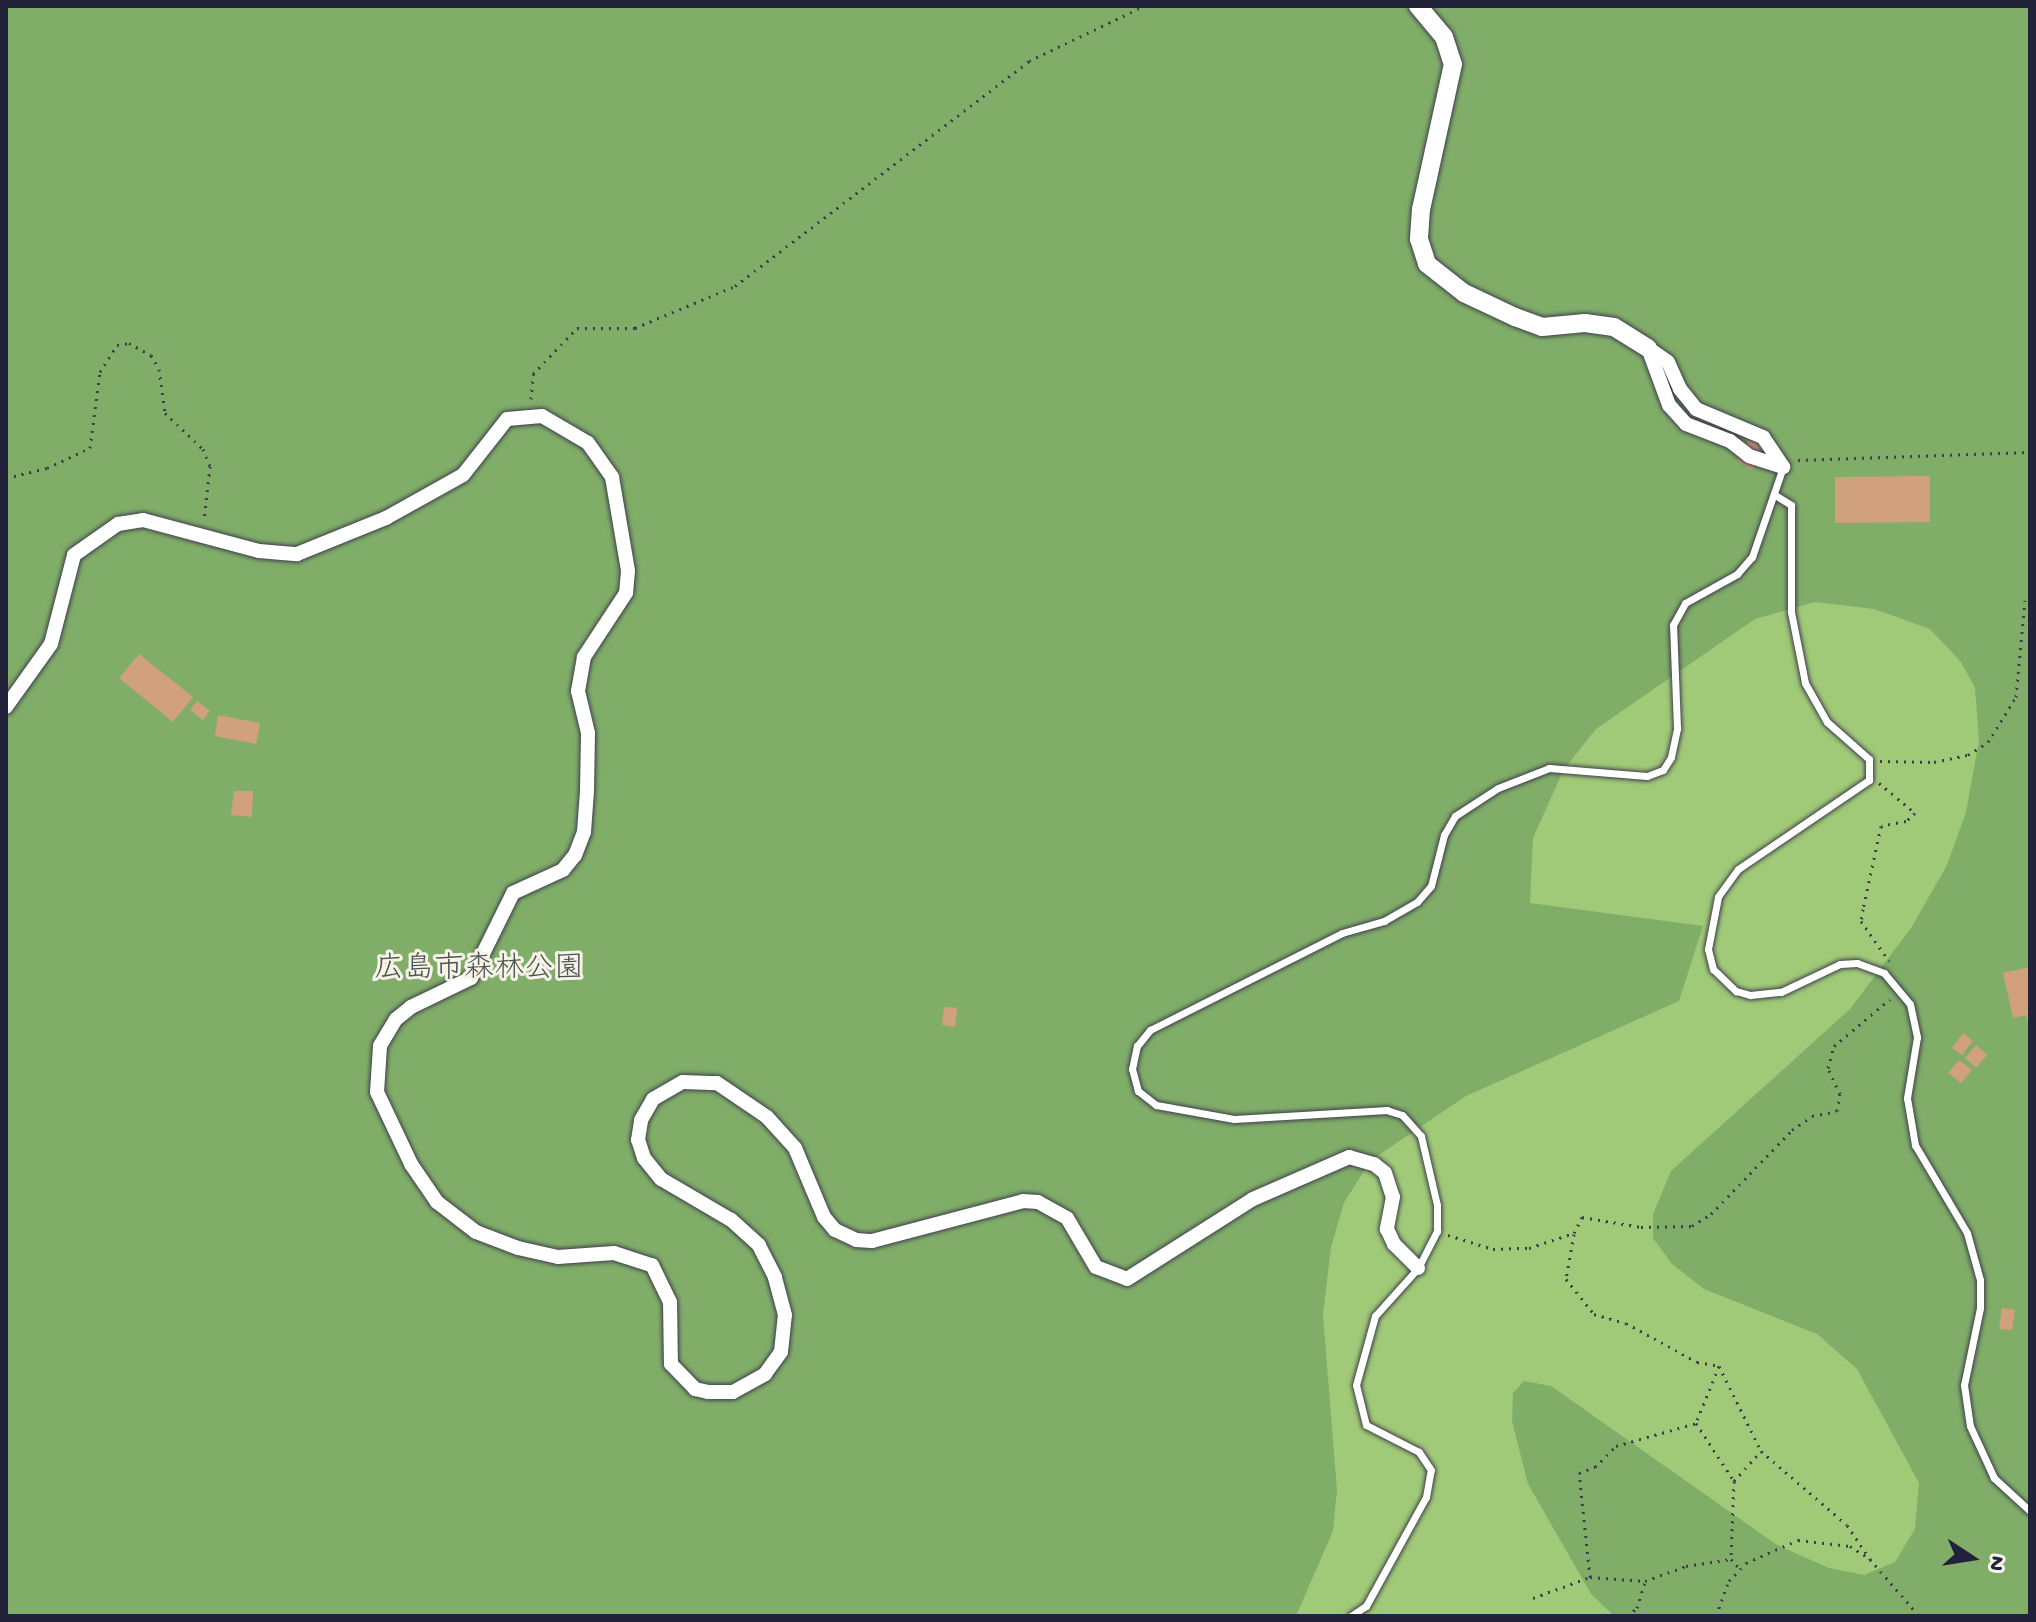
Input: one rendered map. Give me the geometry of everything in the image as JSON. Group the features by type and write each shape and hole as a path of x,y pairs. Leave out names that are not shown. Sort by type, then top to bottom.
{"street":[{"path":"1418,6 1444,37 1453,64 1425,177 1419,239 1427,264 1464,293 1542,327 1585,323 1614,327 1668,362 1680,389 1696,409 1763,437 1783,467"},
{"path":"1648,348 1669,405 1686,424 1730,441 1749,456 1783,467"},
{"path":"6,707 51,644 66,571 74,555 95,537 118,524 143,520 277,554 322,547 452,482 478,462 507,419 530,415 573,431 602,457 619,505 626,593 584,657 578,691 588,733 584,832 575,855 563,870 513,893 471,978 411,1007 396,1019 380,1046 377,1092 411,1164 437,1202 476,1232 518,1248 558,1257 614,1253 652,1265 670,1302 671,1364 695,1389 708,1392 733,1392 765,1374 781,1352 785,1315 775,1277 759,1245 731,1220 661,1179 644,1158 638,1140 641,1120 653,1099 683,1082 717,1083 767,1117 795,1148 824,1217 835,1230 856,1240 872,1241 1023,1201 1038,1202 1054,1207 1073,1225 1096,1267 1127,1279 1253,1199 1349,1157 1374,1164 1385,1173 1393,1197 1387,1229 1394,1244 1418,1268"}],"lane":[{"path":"1351,1616 1366,1606 1384,1565 1426,1497 1431,1470 1419,1452 1366,1425 1356,1385 1375,1316 1418,1268 1437,1231 1437,1205 1421,1136 1402,1115 1367,1110 1234,1119 1186,1114 1156,1105 1138,1091 1132,1069 1137,1046 1150,1030 1342,933 1384,921 1417,902 1431,886 1444,835 1455,816 1498,788 1549,768 1647,776 1663,770 1671,757 1677,728 1673,625 1685,603 1737,574 1752,557 1783,467"},
{"path":"1775,495 1791,505 1791,612 1805,683 1827,722 1869,759 1869,780 1738,869 1718,897 1708,949 1713,969 1736,991 1750,995 1781,992 1840,964 1857,963 1884,973 1910,1004 1917,1037 1907,1098 1915,1145 1967,1233 1980,1280 1980,1308 1964,1385 1970,1426 1994,1478 2030,1511"}],"path":[{"path":"530,415 533,374 577,328 635,328 735,286 1029,61 1144,6"},
{"path":"6,478 47,468 90,448 105,362 117,345 141,346 159,369 165,413 203,449 210,466 201,535"},
{"path":"1783,467 1805,458 2030,452"},
{"path":"1869,759 1934,762 1968,755 1988,742 2016,697 2025,600"},
{"path":"1869,780 1885,784 1915,813 1906,821 1881,826 1861,921 1892,965"},
{"path":"1719,1366 1697,1362 1626,1323 1594,1314 1566,1279 1574,1233 1582,1217 1641,1227 1692,1226 1711,1214 1792,1130 1812,1116 1837,1111 1840,1094 1828,1068 1834,1046 1900,990"},
{"path":"1437,1231 1493,1249 1529,1248 1574,1233"},
{"path":"1696,1423 1719,1366"},
{"path":"1719,1366 1761,1451 1847,1525 1870,1559 1919,1616"},
{"path":"1696,1423 1734,1481 1731,1559 1740,1569"},
{"path":"1590,1577 1579,1473 1595,1467 1616,1446 1696,1423"},
{"path":"1734,1481 1761,1451"},
{"path":"1716,1616 1729,1581 1740,1569 1798,1540 1850,1546 1870,1559"},
{"path":"1533,1598 1590,1577 1645,1581 1686,1566 1731,1559"},
{"path":"1627,1616 1637,1608 1645,1581"}],"green space":[{"path":"6,6 2030,6 2030,1616 1614,1616 1591,1594 1528,1484 1512,1421 1513,1393 1524,1381 1551,1386 1777,1545 1829,1568 1864,1575 1895,1562 1915,1529 1919,1483 1857,1369 1817,1334 1704,1289 1672,1264 1653,1238 1653,1214 1671,1171 1850,1009 1911,928 1947,865 1966,812 1979,740 1975,688 1961,662 1930,629 1874,609 1815,602 1755,619 1596,729 1564,769 1533,838 1530,903 1703,926 1679,1001 1466,1096 1370,1161 1344,1203 1331,1247 1323,1315 1337,1490 1333,1531 1296,1616 6,1616"},
{"name":"広島市森林公園","path":"6,178 1992,336 2030,1616 1110,1616"}],"building":[{"path":"1754,430 1769,439 1752,470 1737,461"},
{"path":"1930,476 1930,522 1835,523 1835,477"},
{"path":"139,654 193,697 173,722 119,678"},
{"path":"197,701 210,711 203,720 190,710"},
{"path":"218,715 260,723 256,744 215,736"},
{"path":"234,791 253,791 252,817 231,815"},
{"path":"2030,967 2029,1029 2026,1015 2013,1018 2003,973"},
{"path":"944,1007 957,1008 955,1027 942,1025"},
{"path":"1963,1033 1973,1041 1962,1055 1952,1048"},
{"path":"1976,1045 1987,1055 1976,1068 1965,1058"},
{"path":"1959,1060 1972,1070 1961,1083 1948,1073"},
{"path":"2002,1308 2015,1310 2012,1330 1999,1329"}]}
